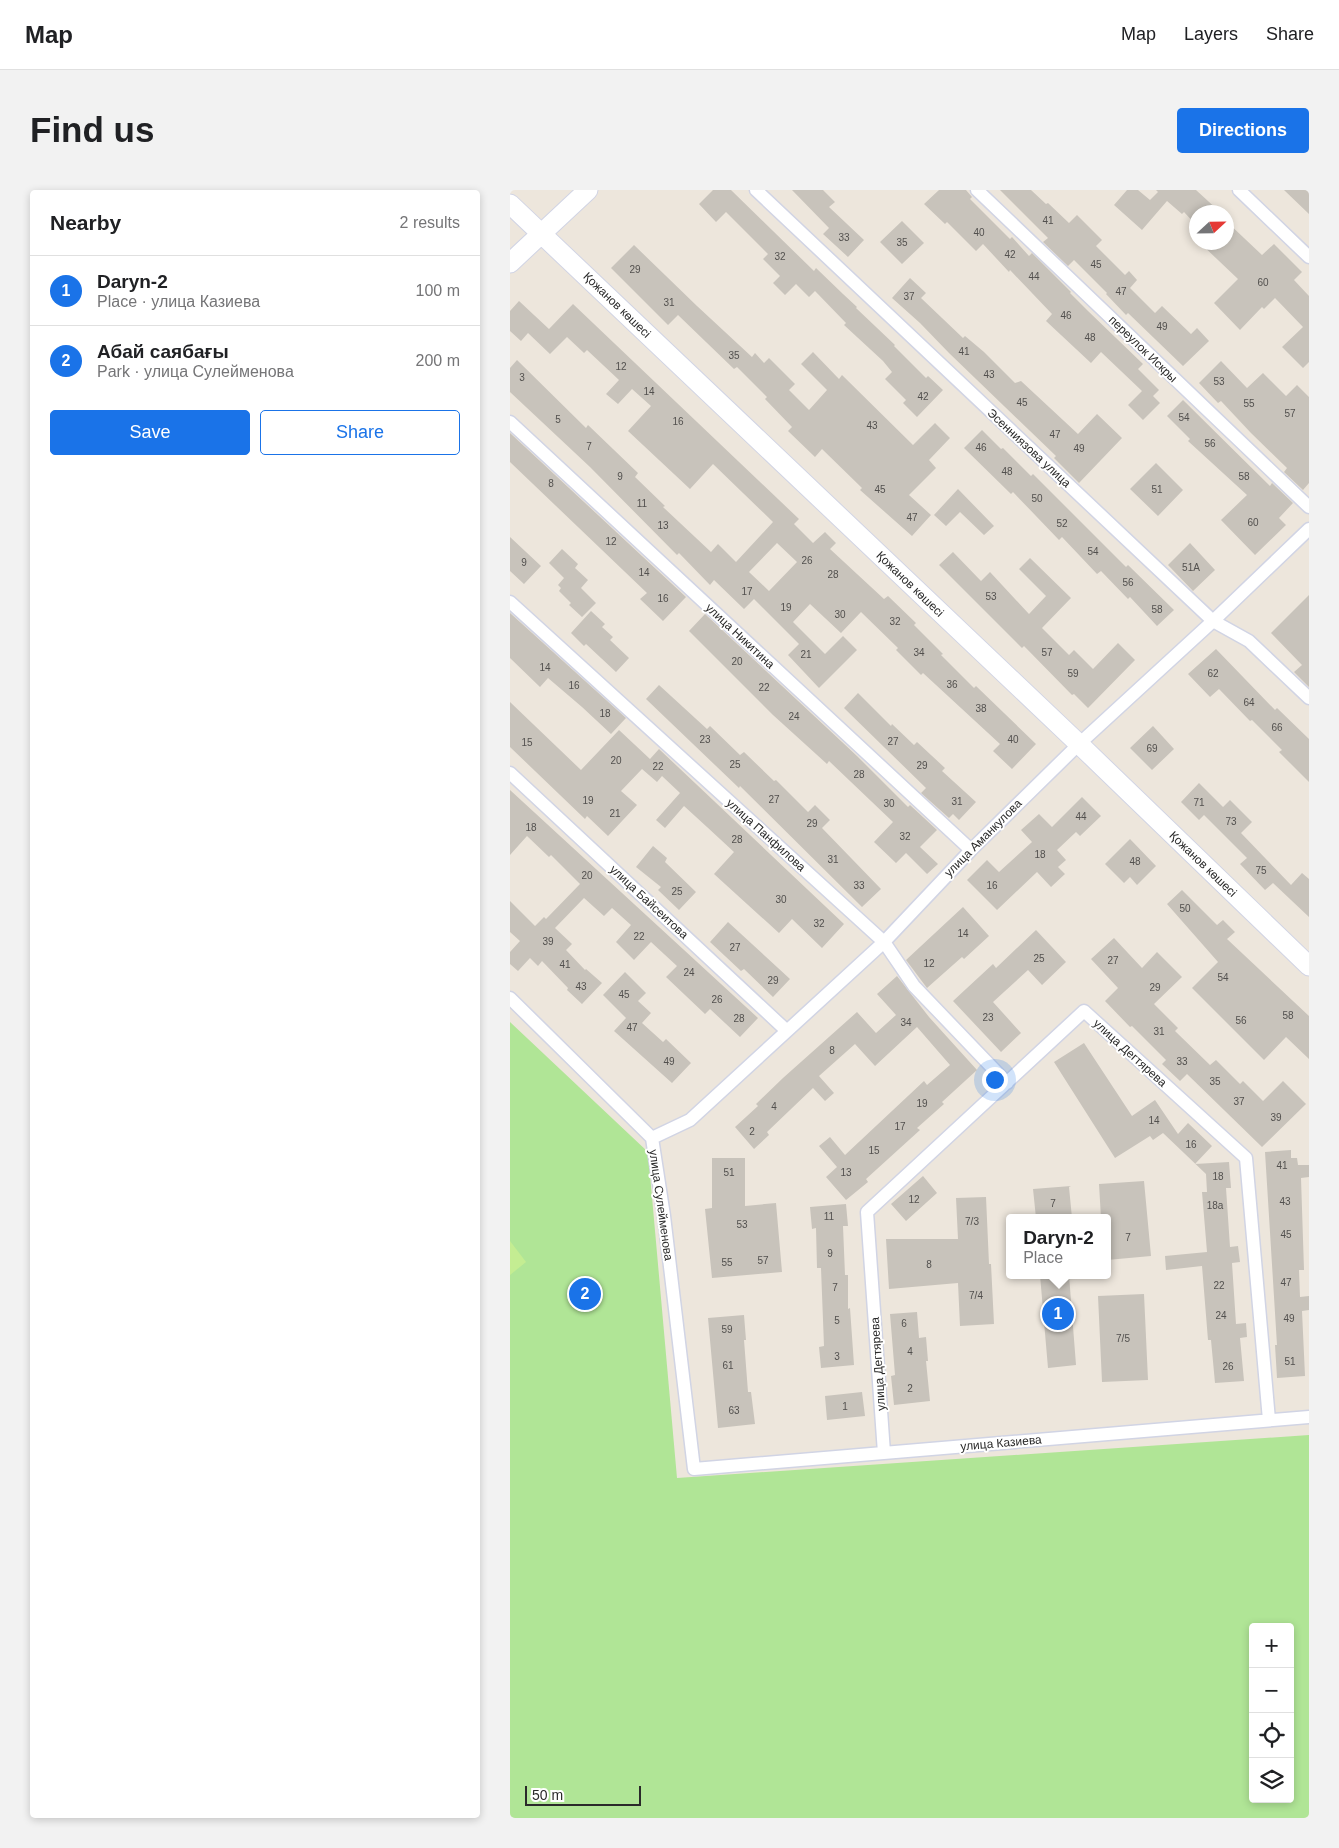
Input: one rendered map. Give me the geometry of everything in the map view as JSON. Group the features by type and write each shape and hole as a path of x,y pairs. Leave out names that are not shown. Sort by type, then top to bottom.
{"main road":[{"path":"510,263 588,190"},
{"name":"Қожанов көшесі","path":"510,204 1079,744 1309,966"}],"street":[{"name":"Эсенниязова улица","path":"756,190 1213,622 1249,641 1309,698"},
{"name":"переулок Искры","path":"977,190 1309,507"},
{"path":"1239,190 1309,257"},
{"name":"улица Никитина","path":"510,422 971,850"},
{"name":"улица Аманкулова","path":"652,1138 690,1120 884,942 971,850 1079,744 1213,622 1309,529"},
{"name":"улица Панфилова","path":"510,602 884,942 914,986 1007,1083"},
{"name":"улица Байсеитова","path":"510,773 787,1031"},
{"name":"улица Сулейменова","path":"510,998 652,1138 664,1216 694,1469"},
{"name":"улица Дегтярева","path":"884,1453 868,1212 1084,1011 1246,1158 1269,1420"},
{"name":"улица Казиева","path":"694,1469 1309,1417"}],"green space":[{"path":"510,1022 648,1152 677,1478 1309,1435 1309,1818 510,1818"},
{"path":"510,1241 526,1262 510,1275"}],"building":[{"path":"713,190 731,190 814,271 816,268 857,307 926,378 928,376 943,390 917,417 903,403 906,400 885,379 892,372 883,361 844,325 846,323 815,291 809,297 796,284 785,295 773,283 780,276 763,259 768,254 726,212 716,222 699,204"},
{"path":"792,190 823,190 835,202 829,207 864,240 848,257 823,234 829,228"},
{"path":"939,190 966,190 972,197 970,199 1010,239 1012,237 1029,256 1032,253 1143,364 1138,369 1159,390 1153,396 1160,403 1143,420 1128,405 1142,391 1101,352 1091,363 1046,321 1052,314 983,244 976,251 947,222 945,224 924,204"},
{"path":"1000,190 1031,190 1069,223 1077,215 1102,240 1096,246 1125,275 1129,271 1137,280 1130,288 1155,313 1162,306 1191,334 1197,328 1209,341 1183,366 1128,313 1126,315 1074,260 1068,266 1043,242 1048,238"},
{"path":"1127,190 1138,190 1150,200 1158,192 1156,190 1196,190 1212,205 1189,205 1189,217 1167,201 1142,230 1114,205"},
{"path":"1284,190 1309,190 1309,214"},
{"path":"902,221 924,243 902,264 880,242"},
{"path":"1234,229 1262,255 1274,244 1302,272 1294,280 1309,296 1309,362 1303,368 1282,347 1303,327 1275,298 1264,309 1262,307 1240,330 1214,303 1238,279 1207,250 1234,250"},
{"path":"634,245 752,357 755,353 764,363 769,358 795,384 789,390 809,410 827,390 801,364 813,352 839,379 842,375 913,445 935,423 950,438 929,460 936,468 909,495 931,515 912,536 860,490 862,488 822,449 815,457 788,431 792,427 765,399 767,397 737,367 734,369 678,315 668,325 611,268"},
{"path":"910,278 926,293 921,298 963,338 965,336 984,352 1015,383 1021,381 1078,434 1097,414 1122,438 1079,483 1054,458 1056,456 892,298"},
{"path":"519,301 549,329 573,304 799,519 794,524 813,543 825,532 836,543 830,549 884,599 888,596 916,623 914,625 974,688 976,686 1036,744 1012,769 993,751 1000,744 923,673 921,675 896,650 898,648 861,612 841,633 810,604 793,622 825,654 843,636 857,650 819,688 788,655 799,644 754,599 744,609 714,580 710,585 679,553 677,555 590,467 510,392 510,368 517,360 586,428 588,425 638,473 635,477 665,506 663,507 711,552 718,544 736,562 773,522 713,464 690,489 628,431 651,406 632,389 618,404 606,394 619,380 587,350 584,353 567,337 550,354 528,333 521,341 510,331 510,311","holes":["777,543 797,562 769,591 749,572"]},
{"path":"1221,361 1247,388 1263,373 1286,396 1297,385 1309,397 1309,483 1303,490 1284,472 1287,468 1221,401 1218,403 1199,383"},
{"path":"1183,400 1270,486 1272,483 1293,503 1279,518 1286,525 1255,555 1221,520 1247,495 1188,441 1190,439 1167,416"},
{"path":"982,430 1031,476 1033,474 1126,567 1128,565 1174,610 1157,626 1130,597 1128,599 1101,571 1097,574 1062,537 1059,540 1013,492 1011,494 964,448"},
{"path":"510,433 686,597 663,621 640,599 647,593 510,462"},
{"path":"1156,463 1183,490 1158,516 1130,489"},
{"path":"958,489 994,526 984,535 960,512 946,526 934,515"},
{"path":"510,537 541,566 524,584 510,571"},
{"path":"1190,543 1215,570 1193,591 1168,565"},
{"path":"562,549 578,564 575,568 588,580 581,588 596,603 582,617 569,605 571,603 559,591 561,588 558,585 564,578 549,563"},
{"path":"953,552 981,581 990,572 1029,614 1046,596 1019,569 1030,558 1071,598 1042,628 1069,655 1074,650 1093,669 1118,643 1135,660 1088,708 1074,694 1072,695 1024,646 1022,648 939,565"},
{"path":"1309,595 1309,687 1294,672 1302,665 1271,633"},
{"path":"591,611 605,624 602,627 613,637 610,640 629,658 616,672 586,644 584,646 571,633"},
{"path":"510,613 626,718 611,734 548,678 540,687 510,658"},
{"path":"705,614 857,756 908,807 910,805 937,830 920,847 938,864 927,874 906,853 896,863 874,842 893,822 829,761 827,764 773,715 689,631"},
{"path":"1216,649 1275,710 1277,708 1309,739 1309,782 1279,752 1282,750 1219,689 1210,697 1188,674"},
{"path":"659,685 707,729 710,726 740,755 744,752 808,812 815,805 830,820 822,828 881,889 862,907 740,786 739,788 646,699"},
{"path":"858,693 891,726 892,724 914,745 917,742 945,768 942,771 976,802 959,820 953,814 949,818 921,793 926,788 844,708"},
{"path":"510,702 581,770 619,730 650,759 659,749 844,924 822,948 792,919 779,933 714,874 734,852 707,827 684,806 665,828 656,820 680,793 662,776 657,782 642,769 621,791 637,805 608,836 587,816 585,819 510,747"},
{"path":"1153,726 1174,749 1152,770 1130,748"},
{"path":"1199,783 1223,807 1230,800 1252,822 1241,833 1291,885 1302,873 1309,879 1309,917 1273,883 1265,890 1240,864 1247,858 1204,815 1199,820 1181,802"},
{"path":"510,790 758,1018 740,1037 710,1009 705,1014 666,977 677,966 651,942 634,960 616,942 631,925 612,908 604,916 584,898 555,928 572,944 566,950 585,970 602,983 582,1004 542,961 538,966 530,958 518,971 510,964 510,952 520,941 510,932 510,901 535,926 544,917 546,919 580,884 551,855 549,857 527,836 510,855"},
{"path":"1082,797 1101,816 1080,836 1076,832 1057,850 1066,860 1058,867 1065,874 1051,887 1037,872 997,910 967,880 987,860 999,872 1032,842 1021,830 1039,814 1052,827"},
{"path":"1130,839 1156,866 1137,885 1130,877 1124,883 1105,864"},
{"path":"653,846 667,858 665,862 696,892 679,910 658,890 661,887 636,867"},
{"path":"1182,890 1217,925 1223,920 1235,932 1227,939 1309,1016 1309,1059 1286,1037 1264,1060 1192,988 1218,962 1167,904"},
{"path":"963,907 989,936 964,959 962,957 927,988 906,960"},
{"path":"728,922 790,979 773,997 744,969 741,971 710,942"},
{"path":"1036,930 1066,962 1042,985 1028,970 993,1002 1021,1033 1001,1052 953,1001 993,964 996,968"},
{"path":"1114,938 1142,968 1157,952 1182,977 1154,1004 1178,1028 1175,1031 1210,1065 1216,1060 1240,1084 1243,1081 1263,1101 1283,1081 1306,1104 1262,1147 1187,1074 1180,1081 1162,1064 1166,1060 1105,1001 1118,988 1091,959"},
{"path":"625,972 646,993 638,1001 651,1013 642,1023 663,1042 666,1039 691,1063 672,1083 614,1031 626,1018 603,995"},
{"path":"897,976 929,1017 977,1070 942,1102 944,1104 917,1128 920,1130 866,1179 868,1182 846,1200 826,1177 837,1167 819,1146 830,1137 845,1155 924,1081 927,1085 950,1065 917,1027 875,1066 855,1044 819,1076 834,1093 825,1101 813,1088 767,1132 769,1135 754,1149 735,1127 758,1106 756,1104 783,1078 857,1012 876,1033 896,1015 877,994"},
{"path":"1084,1043 1132,1116 1155,1100 1178,1134 1188,1123 1212,1146 1195,1164 1163,1133 1153,1140 1150,1136 1115,1158 1054,1062"},
{"path":"1291,1150 1291,1158 1297,1158 1298,1165 1309,1165 1309,1177 1301,1178 1304,1270 1299,1270 1300,1297 1309,1296 1309,1310 1302,1311 1305,1376 1277,1378 1275,1345 1277,1345 1265,1152"},
{"path":"712,1158 745,1158 745,1206 776,1203 782,1272 712,1278 705,1209 712,1208"},
{"path":"1229,1162 1231,1188 1226,1188 1230,1247 1238,1246 1240,1262 1232,1263 1236,1324 1246,1323 1247,1337 1240,1338 1244,1381 1215,1383 1211,1340 1208,1340 1202,1266 1166,1270 1165,1256 1207,1252 1202,1192 1207,1192 1206,1174 1195,1164"},
{"path":"923,1176 937,1193 906,1221 891,1204"},
{"path":"1144,1181 1151,1256 1111,1260 1111,1214 1101,1214 1099,1184"},
{"path":"1071,1186 1069,1187 1072,1214 1036,1214 1033,1189"},
{"path":"986,1197 994,1324 960,1326 958,1283 889,1289 886,1239 958,1239 956,1198"},
{"path":"846,1204 848,1226 843,1226 845,1275 848,1275 848,1309 850,1308 854,1365 821,1368 819,1347 824,1346 821,1268 817,1268 816,1228 812,1229 810,1207"},
{"path":"1040,1279 1069,1279 1076,1365 1048,1368"},
{"path":"1144,1294 1148,1380 1102,1382 1098,1296"},
{"path":"917,1312 919,1338 926,1337 930,1401 894,1405 891,1376 895,1375 890,1314"},
{"path":"744,1315 748,1392 751,1392 755,1424 718,1428 708,1318"},
{"path":"862,1392 865,1416 827,1420 825,1396"}],"place":[{"name":"Абай саябағы","path":"585,1294"},
{"name":"Daryn-2","path":"1058,1314"}]}
